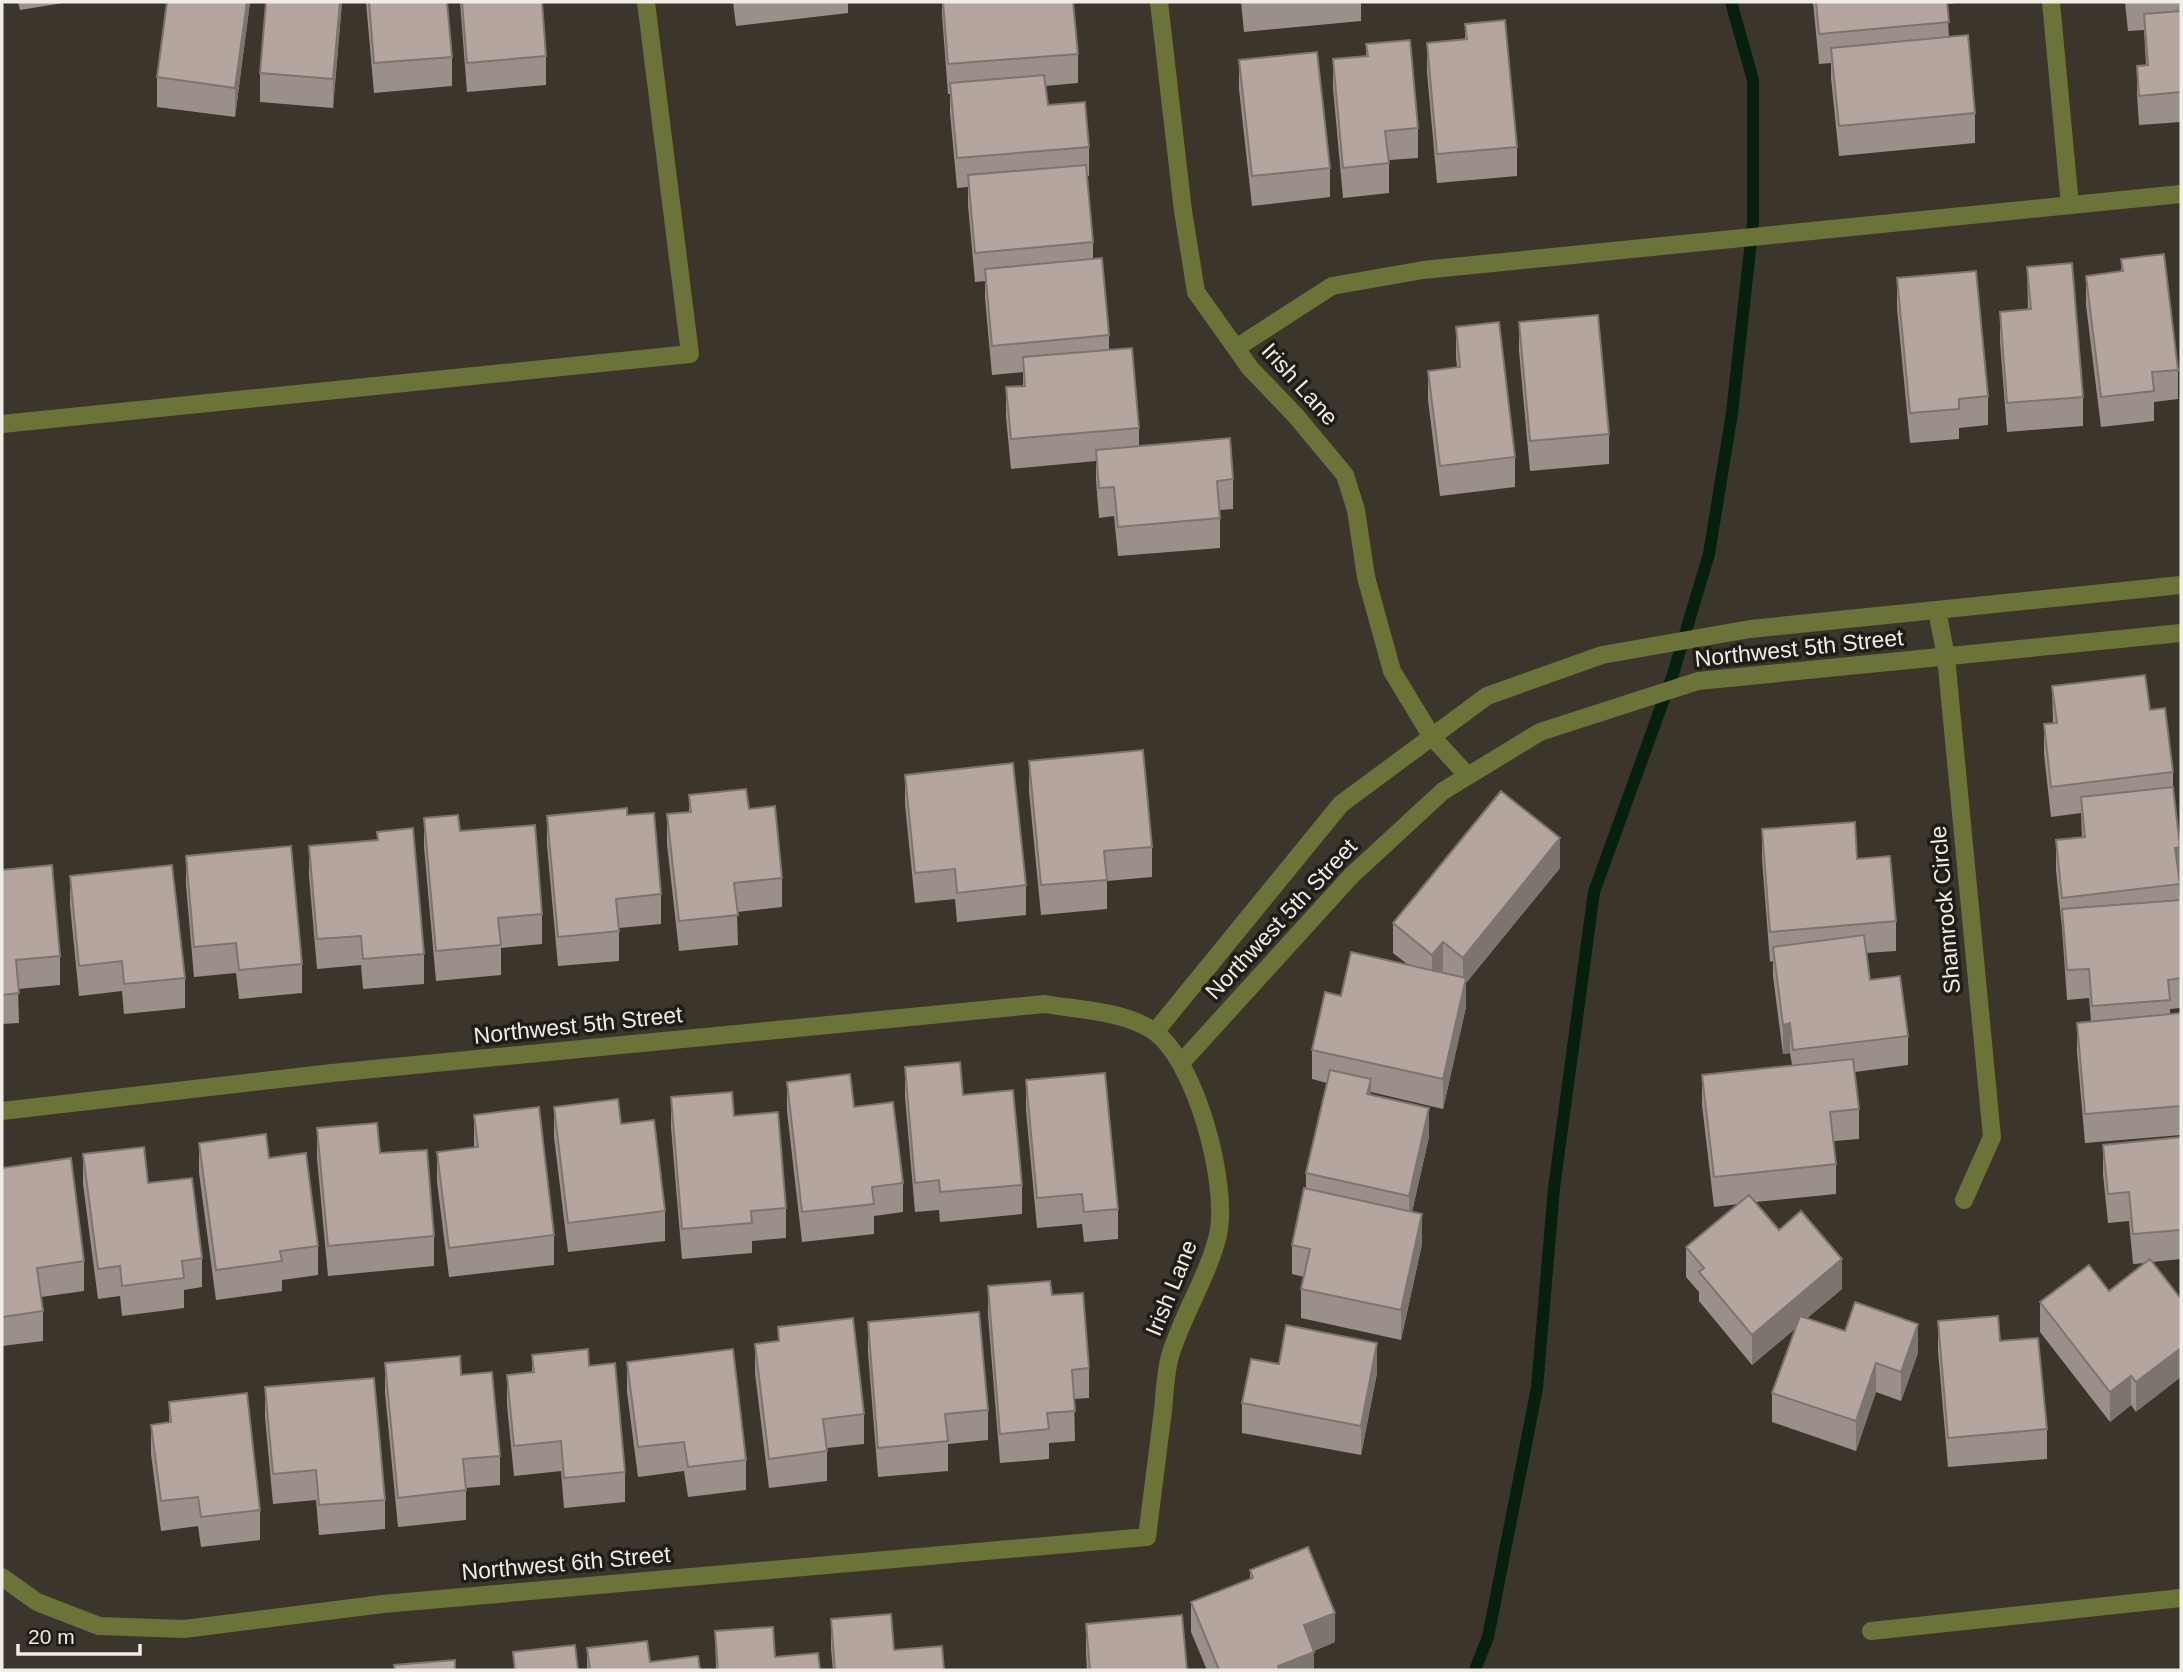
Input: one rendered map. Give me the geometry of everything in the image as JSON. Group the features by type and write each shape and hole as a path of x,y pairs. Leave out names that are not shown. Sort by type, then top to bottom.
{"street":[{"path":"2,424 690,354 646,2"},
{"name":"Irish Lane","path":"1158,2 1183,211 1196,292 1251,368 1345,475 1356,510 1366,577 1392,671 1432,737 1468,776"},
{"path":"2051,2 2070,205"},
{"path":"1236,348 1332,286 1423,270 2181,194"},
{"name":"Northwest 5th Street","path":"1155,1032 1341,804 1488,696 1602,655 1750,629 2181,585"},
{"name":"Shamrock Circle","path":"1937,610 1946,657 1992,1137 1964,1200"},
{"name":"Northwest 5th Street","path":"2,1111 332,1073 1045,1004 1133,1019 1155,1032 1181,1063 1351,876 1443,792 1540,732 1698,681 2181,634"},
{"name":"Irish Lane","path":"1147,1536 1170,1355 1211,1262 1219,1232 1220,1202 1214,1154 1202,1114 1181,1063"},
{"name":"Northwest 6th Street","path":"2,1577 37,1602 99,1626 184,1629 383,1604 1147,1536"},
{"path":"1871,1631 2181,1598"}],"building":[{"path":"167,2 247,2 235,88 157,77"},
{"path":"266,2 340,2 333,79 260,73"},
{"path":"369,2 447,2 452,57 374,63"},
{"path":"462,2 542,2 546,56 467,63"},
{"path":"943,2 1073,2 1078,54 948,64"},
{"path":"1816,2 1947,2 1949,22 1819,34"},
{"path":"2181,11 2181,92 2139,96 2137,66 2148,65 2144,14"},
{"path":"1505,20 1517,147 1437,154 1427,43 1467,39 1465,24"},
{"path":"1968,35 1975,113 1839,126 1831,48"},
{"path":"1410,40 1418,128 1385,131 1389,163 1343,168 1333,59 1368,56 1366,44"},
{"path":"1317,52 1330,168 1252,176 1239,60"},
{"path":"1044,75 1048,105 1085,102 1089,147 957,158 950,83"},
{"path":"1086,165 1093,242 975,253 968,175"},
{"path":"2164,254 2178,370 2152,372 2154,391 2101,397 2086,276 2123,271 2121,259"},
{"path":"1102,258 1109,335 992,346 985,269"},
{"path":"2072,263 2083,397 2007,403 2000,312 2031,309 2027,267"},
{"path":"1976,271 1988,396 1959,399 1959,409 1910,413 1897,278"},
{"path":"1598,315 1609,434 1530,441 1519,322"},
{"path":"1499,322 1515,457 1440,466 1428,371 1460,367 1456,327"},
{"path":"1132,348 1139,428 1011,439 1006,387 1025,386 1023,357"},
{"path":"1230,438 1233,479 1217,481 1220,518 1118,527 1114,487 1099,488 1096,450"},
{"path":"2145,675 2150,710 2165,708 2173,772 2051,787 2044,724 2057,723 2052,686"},
{"path":"1143,750 1152,847 1104,851 1107,880 1041,885 1029,761"},
{"path":"1013,763 1026,885 957,893 955,869 915,873 905,775"},
{"path":"2173,787 2180,847 2175,848 2180,884 2062,898 2056,840 2085,837 2081,797"},
{"path":"746,789 749,809 775,806 782,878 734,883 738,915 679,921 667,814 691,812 689,795"},
{"path":"1501,791 1560,838 1463,958 1443,942 1432,955 1393,923"},
{"path":"627,808 627,815 654,813 661,894 616,899 619,931 558,937 547,816"},
{"path":"458,815 460,831 535,825 542,914 498,918 501,945 436,951 424,818"},
{"path":"1855,822 1857,859 1890,856 1896,921 1770,932 1762,829"},
{"path":"413,828 424,954 363,959 361,936 317,939 309,846 378,840 377,832"},
{"path":"291,846 302,964 239,970 236,943 194,947 186,856"},
{"path":"52,865 60,956 16,960 19,993 2,995 2,870"},
{"path":"172,865 185,978 124,984 122,961 79,966 70,876"},
{"path":"2181,900 2181,978 2168,980 2170,1000 2092,1006 2089,969 2067,970 2062,909"},
{"path":"1864,935 1870,980 1900,976 1908,1036 1793,1050 1790,1023 1783,1025 1773,947"},
{"path":"1351,952 1466,978 1443,1079 1312,1050 1325,992 1341,996"},
{"path":"2181,1013 2181,1106 2085,1114 2077,1023"},
{"path":"1853,1059 1859,1109 1830,1112 1836,1164 1714,1177 1702,1075"},
{"path":"960,1062 963,1095 1013,1090 1022,1185 940,1192 939,1180 915,1183 905,1067"},
{"path":"1330,1070 1371,1079 1367,1094 1429,1108 1409,1196 1306,1173"},
{"path":"1105,1073 1118,1209 1084,1212 1082,1194 1037,1198 1026,1080"},
{"path":"850,1074 854,1107 893,1102 903,1183 872,1187 874,1204 802,1212 787,1082"},
{"path":"732,1092 734,1116 778,1112 786,1208 751,1211 752,1223 682,1229 671,1097"},
{"path":"618,1099 621,1124 654,1120 665,1211 568,1223 554,1107"},
{"path":"539,1107 554,1235 449,1248 437,1152 478,1147 474,1115"},
{"path":"377,1123 380,1153 427,1150 434,1236 328,1246 317,1128"},
{"path":"266,1134 269,1158 306,1153 318,1246 280,1251 282,1261 216,1270 199,1143"},
{"path":"2181,1137 2181,1230 2133,1234 2129,1192 2108,1194 2103,1145"},
{"path":"144,1147 148,1183 192,1178 202,1258 182,1261 184,1278 122,1286 120,1266 98,1269 83,1154"},
{"path":"71,1158 84,1261 37,1268 43,1311 2,1317 2,1168"},
{"path":"1304,1188 1422,1214 1401,1310 1301,1289 1310,1249 1292,1245"},
{"path":"1749,1195 1779,1230 1801,1211 1842,1259 1752,1335 1699,1272 1704,1268 1686,1247"},
{"path":"2150,1259 2181,1299 2181,1348 2136,1382 2131,1376 2110,1392 2040,1302 2089,1265 2109,1291"},
{"path":"1050,1281 1052,1295 1083,1293 1089,1368 1072,1370 1075,1411 1047,1413 1049,1429 1000,1434 988,1286"},
{"path":"1855,1302 1918,1324 1901,1372 1876,1363 1856,1421 1772,1393 1800,1316 1845,1331"},
{"path":"979,1312 988,1410 945,1414 948,1441 878,1448 868,1322"},
{"path":"1998,1316 2000,1341 2038,1338 2047,1429 1948,1438 1938,1321"},
{"path":"853,1318 864,1414 823,1419 827,1451 769,1459 755,1344 779,1341 778,1327"},
{"path":"1286,1325 1377,1343 1361,1426 1242,1403 1251,1359 1279,1364"},
{"path":"588,1349 589,1366 615,1363 625,1472 564,1478 561,1441 514,1446 507,1375 534,1372 532,1355"},
{"path":"733,1349 746,1460 688,1467 684,1442 638,1447 627,1362"},
{"path":"460,1356 461,1375 492,1372 500,1456 463,1459 466,1490 398,1498 385,1363"},
{"path":"374,1378 385,1500 319,1505 316,1470 273,1474 265,1387"},
{"path":"247,1393 260,1510 201,1517 198,1497 161,1501 151,1425 171,1422 169,1402"},
{"path":"1308,1547 1335,1613 1304,1625 1314,1652 1278,1666 1279,1670 1219,1670 1191,1602 1253,1578 1250,1570"},
{"path":"891,1614 894,1650 942,1646 944,1670 835,1670 831,1619"},
{"path":"1182,1615 1187,1670 1090,1670 1086,1624"},
{"path":"773,1627 775,1657 818,1653 820,1670 718,1670 715,1631"},
{"path":"647,1641 650,1662 698,1656 700,1670 590,1670 587,1648"},
{"path":"575,1645 578,1670 515,1670 513,1652"},
{"path":"455,1660 455,1670 395,1670 394,1665"}],"waterway":[{"path":"1475,1670 1488,1637 1537,1388 1554,1188 1594,892 1673,674 1709,554 1732,413 1753,223 1753,80 1731,2"}]}
